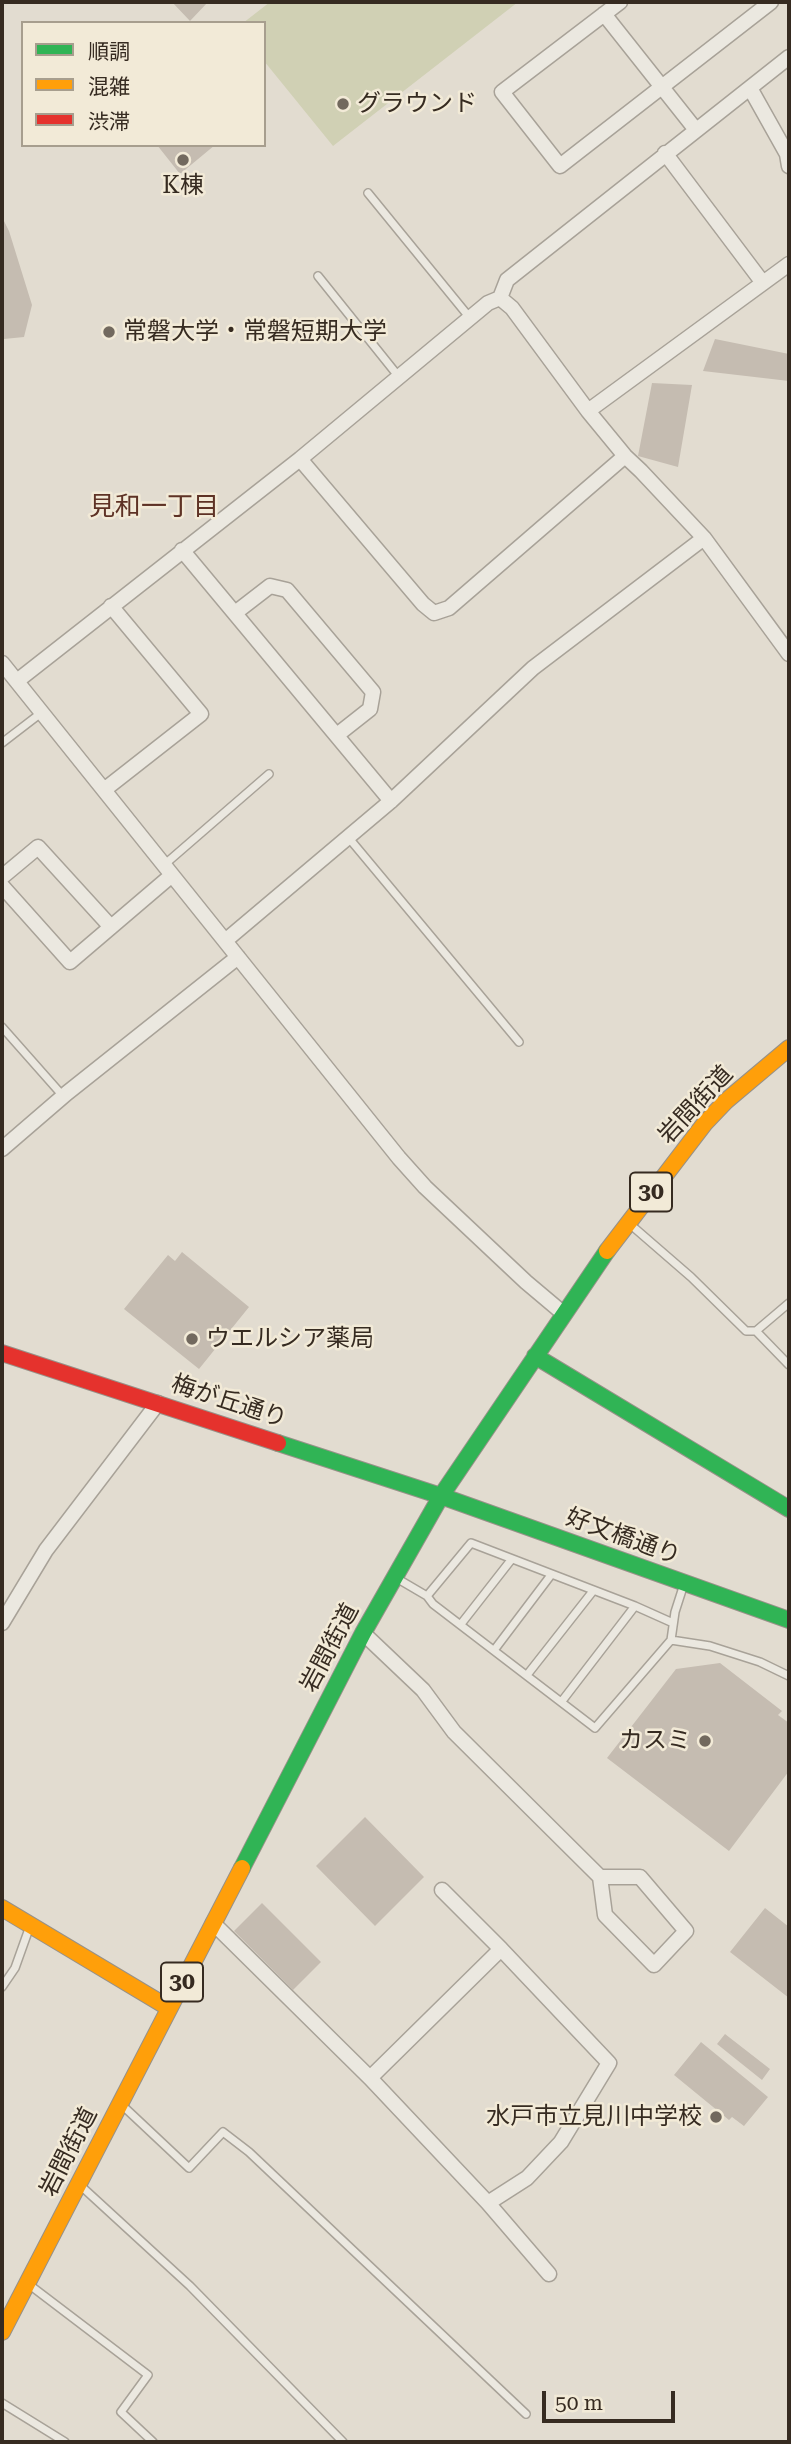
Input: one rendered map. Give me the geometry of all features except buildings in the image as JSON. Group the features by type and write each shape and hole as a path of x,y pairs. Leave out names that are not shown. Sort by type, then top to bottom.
{"main road":[{"name":"岩間街道","path":"2,2332 363,1633 441,1496 627,1222 705,1123 726,1101 785,1055"},
{"name":"梅が丘通り","path":"2,1353 441,1496"},
{"path":"535,1356 789,1509"},
{"name":"好文橋通り","path":"441,1496 789,1620"},
{"path":"2,1908 169,2008"}],"street":[{"path":"620,2 502,92 560,166 771,2"},
{"path":"604,14 696,130"},
{"path":"17,681 300,459 488,303 500,298 507,280 789,57"},
{"path":"750,88 787,154 789,166"},
{"path":"665,153 763,284"},
{"path":"588,411 789,264"},
{"path":"500,298 512,308 625,456 704,538 789,654"},
{"path":"300,459 423,604 434,613 449,608 625,456"},
{"path":"225,941 391,801 533,667 704,538"},
{"path":"183,550 391,801"},
{"path":"235,614 270,586 287,590 373,692 370,709 337,735"},
{"path":"104,790 201,714 111,606"},
{"path":"2,663 399,1158 425,1187 564,1314"},
{"path":"2,877 37,846 111,927"},
{"path":"2,886 70,961 111,927 168,870"},
{"path":"2,1149 63,1096 238,957"},
{"path":"2,1623 46,1550 158,1403"},
{"path":"363,1633 423,1690 454,1732 600,1877 605,1915 654,1965 686,1931 639,1877 600,1877"},
{"path":"442,1890 610,2063 561,2142 527,2178 488,2203"},
{"path":"213,1923 370,2078 488,2203 550,2274"},
{"path":"370,2078 501,1949"}],"lane":[{"path":"368,193 470,318"},
{"path":"318,276 399,377"},
{"path":"2,743 42,712"},
{"path":"168,870 269,774"},
{"path":"348,837 519,1042"},
{"path":"2,1027 63,1096"},
{"path":"627,1222 691,1277 746,1331 755,1331 789,1303"},
{"path":"755,1331 789,1365"},
{"path":"427,1596 471,1543 673,1623"},
{"path":"461,1624 512,1560"},
{"path":"495,1650 551,1575"},
{"path":"394,1577 427,1596 433,1604 595,1728 671,1640 684,1583"},
{"path":"527,1675 593,1591"},
{"path":"562,1701 635,1606"},
{"path":"671,1640 710,1646 760,1661 789,1676"},
{"path":"2,1987 15,1968 30,1925"},
{"path":"120,2103 189,2168 223,2132 249,2152 526,2414"},
{"path":"78,2184 190,2286 343,2442"},
{"path":"27,2284 148,2375 121,2412 153,2442"},
{"path":"2,2403 65,2442"}],"green space":[{"name":"グラウンド","path":"270,2 518,2 333,146 266,63 266,21 246,21"}],"traffic: fast":[{"path":"242,1868 363,1633 441,1496 607,1251"},
{"path":"535,1356 789,1509"},
{"path":"278,1443 441,1496 789,1620"}],"traffic: slow":[{"path":"607,1251 705,1123 726,1101 789,1048"},
{"path":"2,2332 242,1868"},
{"path":"2,1908 169,2008"}],"traffic: jam":[{"path":"2,1353 278,1443"}],"place":[{"name":"グラウンド","path":"343,104"},
{"name":"K棟","path":"183,160"},
{"name":"常磐大学・常磐短期大学","path":"109,332"},
{"name":"ウエルシア薬局","path":"192,1339"},
{"name":"カスミ","path":"705,1741"},
{"name":"水戸市立見川中学校","path":"716,2117"}],"district":[{"name":"見和一丁目","path":"154,507"}]}
